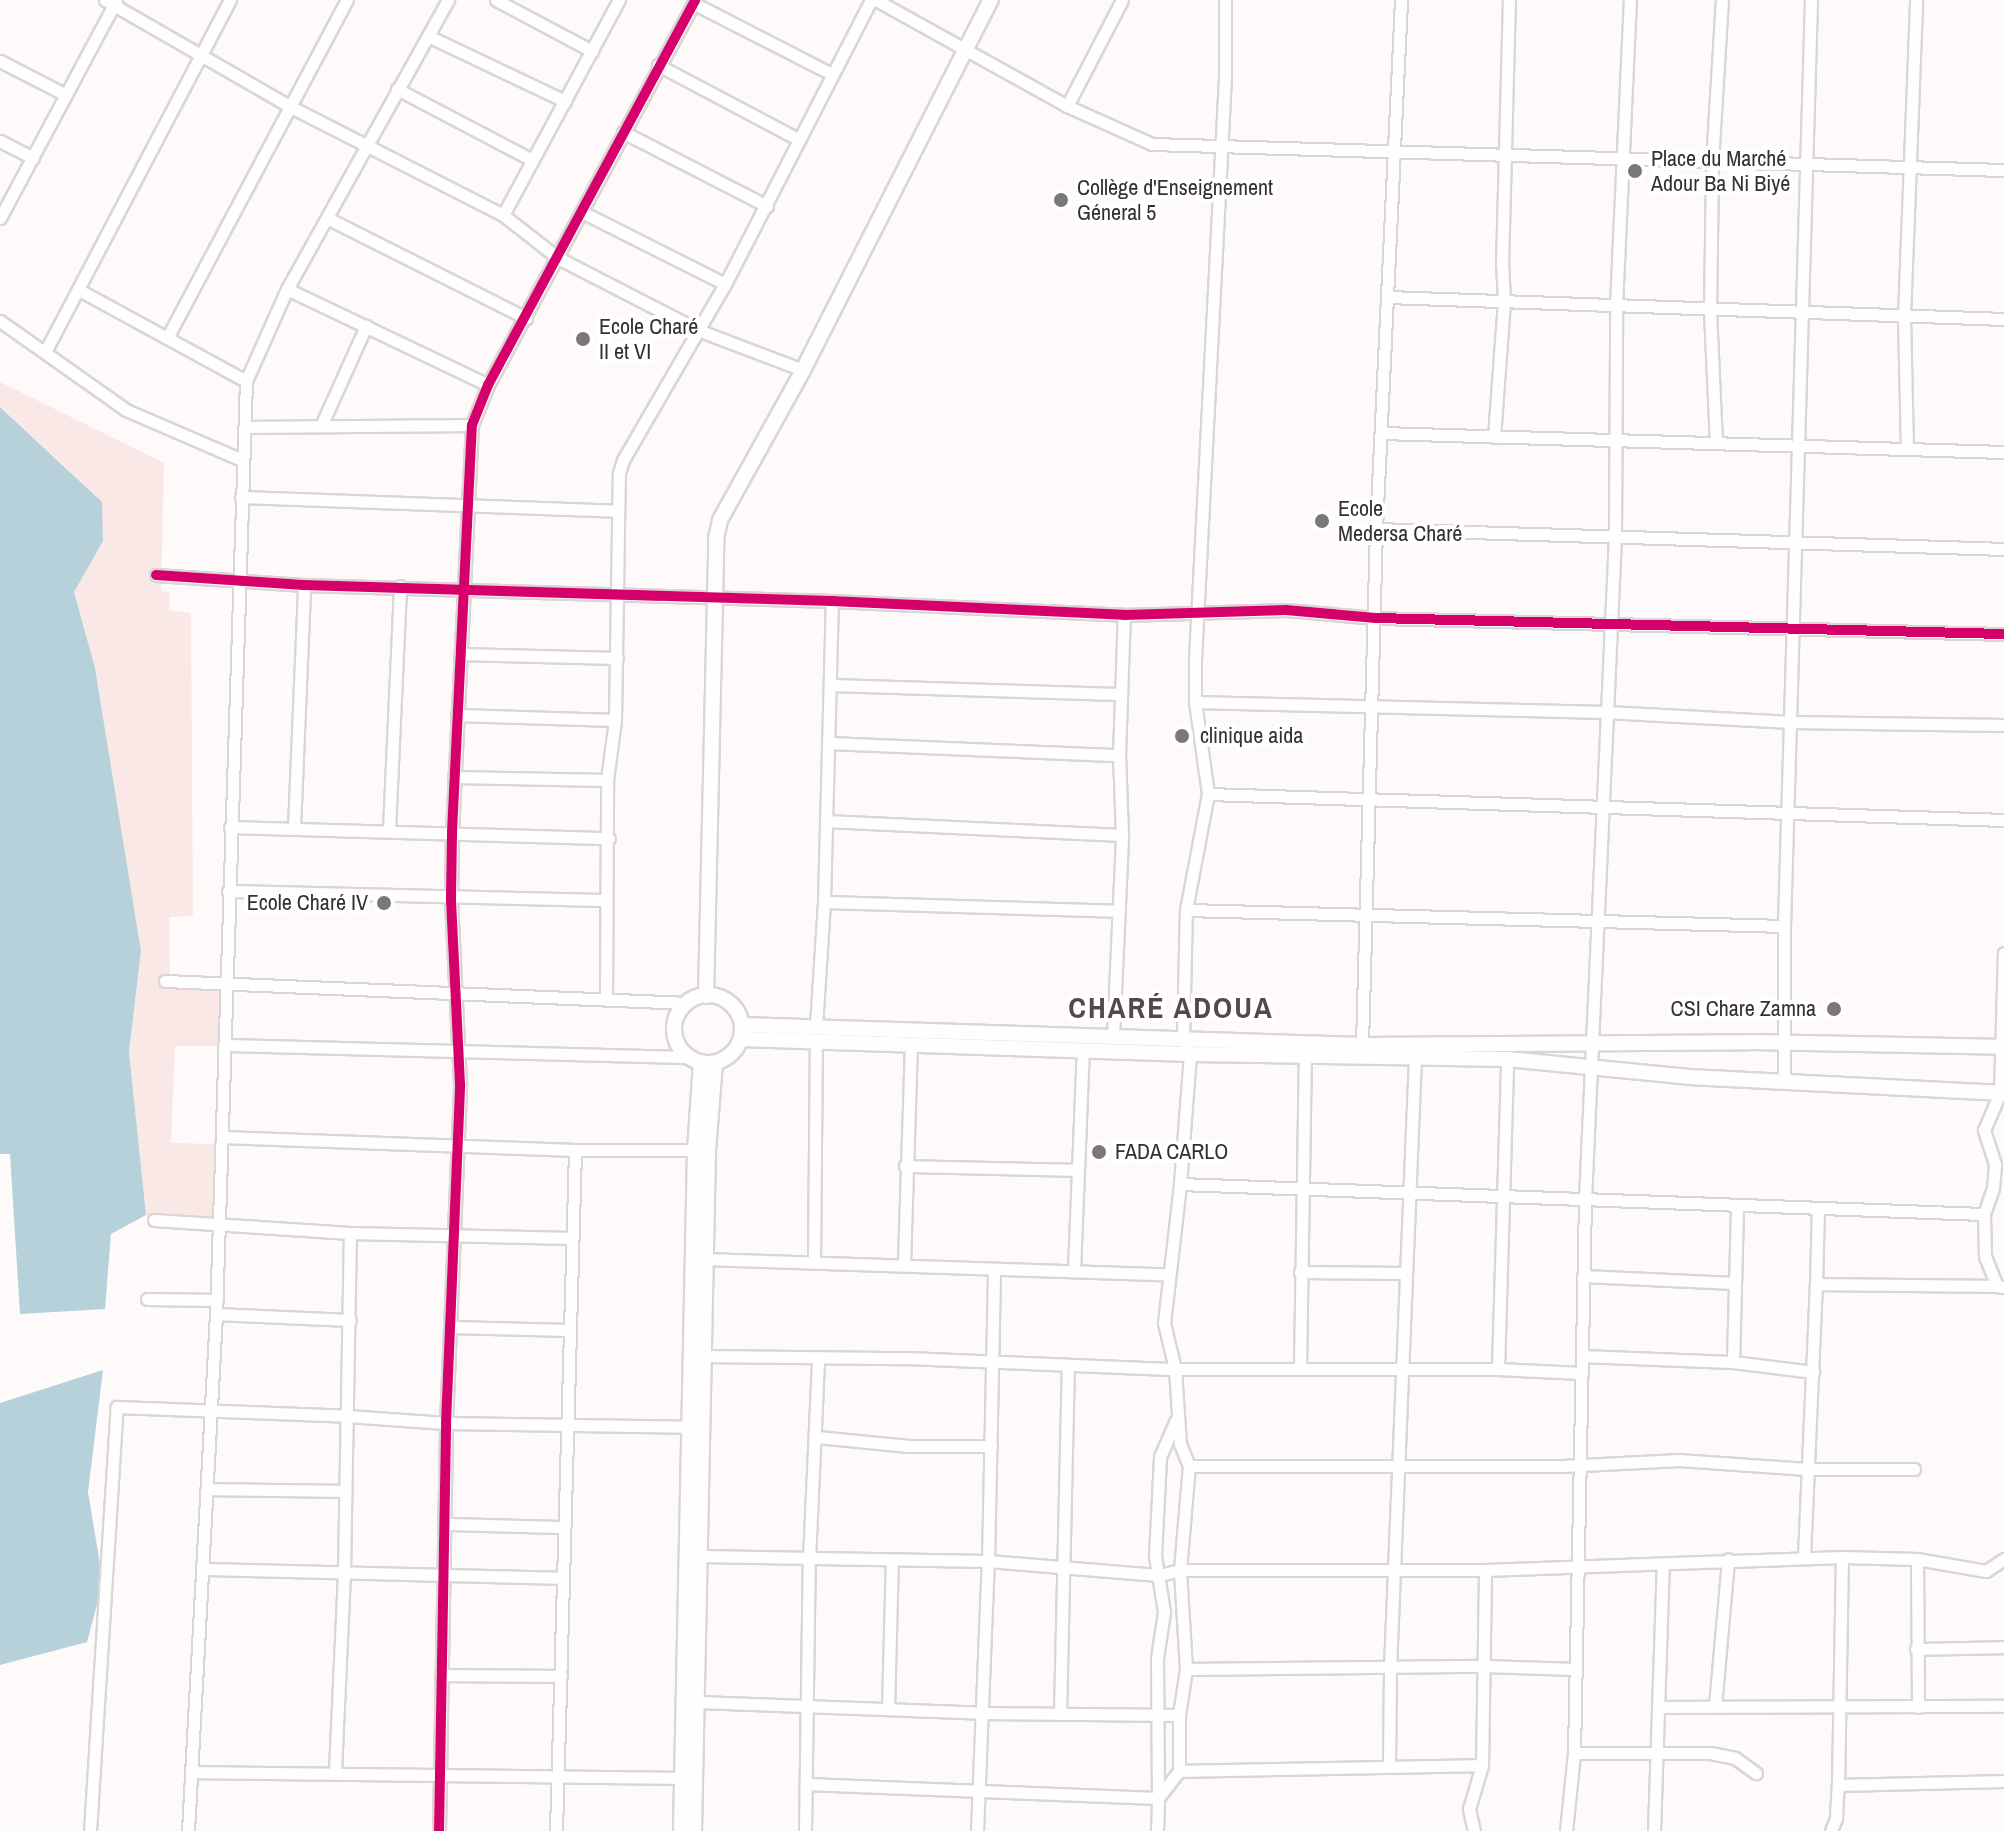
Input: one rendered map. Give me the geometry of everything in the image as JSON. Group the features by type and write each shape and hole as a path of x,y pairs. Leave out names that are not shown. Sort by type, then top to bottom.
{"street":[{"path":"45,352 230,0"},
{"path":"167,338 347,0"},
{"path":"188,1831 217,1300 246,381 287,289 448,0"},
{"path":"496,0 592,51"},
{"path":"606,1000 607,780 615,720 618,511 623,460 725,284 873,0 1067,106 1152,144 2004,170"},
{"path":"706,996 716,538 720,520 803,370 991,0"},
{"path":"1067,106 1122,0"},
{"path":"1158,1798 1179,1771 1179,1715 1186,1669 1180,1570 1189,1466 1180,1444 1175,1369 1164,1323 1180,1184 1190,1054 1183,1038 1186,910 1208,794 1195,702 1225,0"},
{"path":"1362,1045 1376,618 1376,529 1401,0"},
{"path":"1494,437 1504,300 1509,0"},
{"path":"1566,1831 1574,1753 1585,1199 1615,535 1616,306 1630,0"},
{"path":"1716,443 1710,311 1712,162 1722,0"},
{"path":"1784,1082 1784,926 1811,0"},
{"path":"1907,449 1904,317 1916,0"},
{"path":"0,218 112,1 199,56 289,106 503,215 558,258 698,330 803,370"},
{"path":"503,215 616,1"},
{"path":"439,1831 446,1423 457,1144 458,1051 451,897 452,832 472,425 488,385 694,1 832,74"},
{"path":"428,36 565,101"},
{"path":"0,61 66,95"},
{"path":"658,65 798,139"},
{"path":"397,89 532,160"},
{"path":"623,132 767,206"},
{"path":"0,141 33,158"},
{"path":"582,212 725,284"},
{"path":"327,218 526,318"},
{"path":"287,289 488,385"},
{"path":"79,290 246,381"},
{"path":"1387,297 1710,311 1801,309 1904,317 2004,319"},
{"path":"0,321 126,410 242,460"},
{"path":"321,426 366,326"},
{"path":"246,427 472,425"},
{"path":"1382,433 2004,452"},
{"path":"241,497 618,511"},
{"path":"1376,529 2004,549"},
{"path":"156,575 304,585 832,601 1124,615 1286,610 1376,618 2004,634"},
{"path":"294,828 304,585"},
{"path":"389,830 400,586"},
{"path":"814,1262 816,1033 824,902 832,601"},
{"path":"1113,1036 1122,835 1119,755 1124,615"},
{"path":"460,654 617,658"},
{"path":"830,685 1120,694"},
{"path":"1195,702 1606,712 1791,722 2004,725"},
{"path":"457,715 615,720"},
{"path":"828,743 1119,755"},
{"path":"454,777 607,780"},
{"path":"1208,794 2004,820"},
{"path":"826,821 1122,835"},
{"path":"230,827 609,838"},
{"path":"228,891 606,900"},
{"path":"824,902 1119,911"},
{"path":"1186,910 1784,926"},
{"path":"1816,1284 2000,1286 1985,1256 1984,1214 1993,1188 1995,1164 1984,1130 2002,1093 2004,953"},
{"path":"165,981 687,1003 706,996 720,998 733,1005 742,1032 731,1054 701,1060 224,1045"},
{"path":"687,1003 676,1020 675,1034 701,1060 708,1151 694,1831"},
{"path":"742,1032 1113,1036 1362,1045 2002,1047"},
{"path":"816,1033 911,1045 1190,1054 1507,1059 1784,1082 2002,1093"},
{"path":"904,1264 911,1045"},
{"path":"1074,1270 1083,1049"},
{"path":"1300,1368 1305,1054"},
{"path":"1389,1766 1390,1668 1415,1057"},
{"path":"1498,1369 1507,1059"},
{"path":"681,1831 695,1150 701,1060"},
{"path":"222,1137 575,1150 695,1150"},
{"path":"556,1831 575,1150"},
{"path":"905,1166 1076,1170"},
{"path":"1180,1184 1984,1214"},
{"path":"1733,1362 1737,1205"},
{"path":"1804,1557 1818,1208"},
{"path":"154,1220 350,1233 572,1238"},
{"path":"335,1771 344,1572 350,1233"},
{"path":"705,1259 1169,1274"},
{"path":"977,1831 988,1561 994,1269"},
{"path":"1300,1272 1405,1273"},
{"path":"1583,1276 1734,1283"},
{"path":"147,1299 217,1300"},
{"path":"216,1314 350,1320"},
{"path":"451,1327 568,1330"},
{"path":"703,1356 1175,1369 1498,1369 1581,1373"},
{"path":"1582,1356 1733,1362 1813,1372"},
{"path":"805,1831 809,1559 817,1437 818,1357"},
{"path":"1060,1714 1068,1365"},
{"path":"90,1831 117,1407 446,1423 688,1427"},
{"path":"1157,1831 1157,1658 1164,1612 1155,1556 1160,1457 1176,1420"},
{"path":"817,1437 909,1446 991,1446"},
{"path":"1189,1466 1563,1466 1580,1462 1679,1460 1807,1469 1914,1469"},
{"path":"207,1489 345,1491"},
{"path":"445,1524 563,1527"},
{"path":"699,1556 988,1561 1062,1566 1108,1574 1160,1575 1180,1570 1485,1570 1804,1557 1917,1559 1986,1571 2004,1559"},
{"path":"1831,1831 1836,1818 1838,1785 1842,1557"},
{"path":"1917,1559 1918,1707"},
{"path":"888,1709 892,1560"},
{"path":"1715,1706 1728,1560"},
{"path":"1654,1831 1663,1565"},
{"path":"203,1569 562,1578"},
{"path":"1474,1831 1469,1809 1482,1765 1485,1570"},
{"path":"1916,1649 2004,1647"},
{"path":"1186,1669 1485,1666 1574,1669"},
{"path":"441,1675 561,1676"},
{"path":"699,1702 982,1713 1179,1715"},
{"path":"1658,1707 2004,1706"},
{"path":"1574,1753 1710,1753 1735,1758 1756,1773"},
{"path":"1179,1771 1482,1765"},
{"path":"191,1772 335,1771 559,1779 682,1778"},
{"path":"1838,1785 2004,1781"},
{"path":"806,1784 1158,1798"}],"shaded area":[{"path":"0,382 164,463 161,591 169,592 169,610 191,613 193,916 169,917 170,974 221,976 219,1046 175,1046 171,1143 217,1144 214,1218 146,1215 129,1052 141,951 95,668 74,591 103,541 70,471 0,407"}],"water":[{"path":"0,407 102,502 103,541 74,592 95,668 141,951 129,1052 146,1215 111,1234 105,1309 20,1314 10,1154 0,1154"},
{"path":"103,1370 88,1492 103,1582 87,1642 0,1665 0,1403"}],"cycle path":[{"path":"439,1831 446,1423 460,1084 451,897 452,832 472,425 488,385 695,0"},
{"path":"156,575 304,585 832,601 1124,615 1286,610 1376,618 2004,634"}],"place":[{"name":"Place du Marché Adour Ba Ni Biyé","path":"1635,171"},
{"name":"Collège d'Enseignement Géneral 5","path":"1061,200"},
{"name":"Ecole Charé II et VI","path":"583,339"},
{"name":"Ecole Medersa Charé","path":"1322,521"},
{"name":"clinique aida","path":"1182,736"},
{"name":"Ecole Charé IV","path":"384,903"},
{"name":"CSI Chare Zamna","path":"1834,1009"},
{"name":"FADA CARLO","path":"1099,1152"}],"district":[{"name":"CHARÉ ADOUA","path":"1171,1007"}]}
